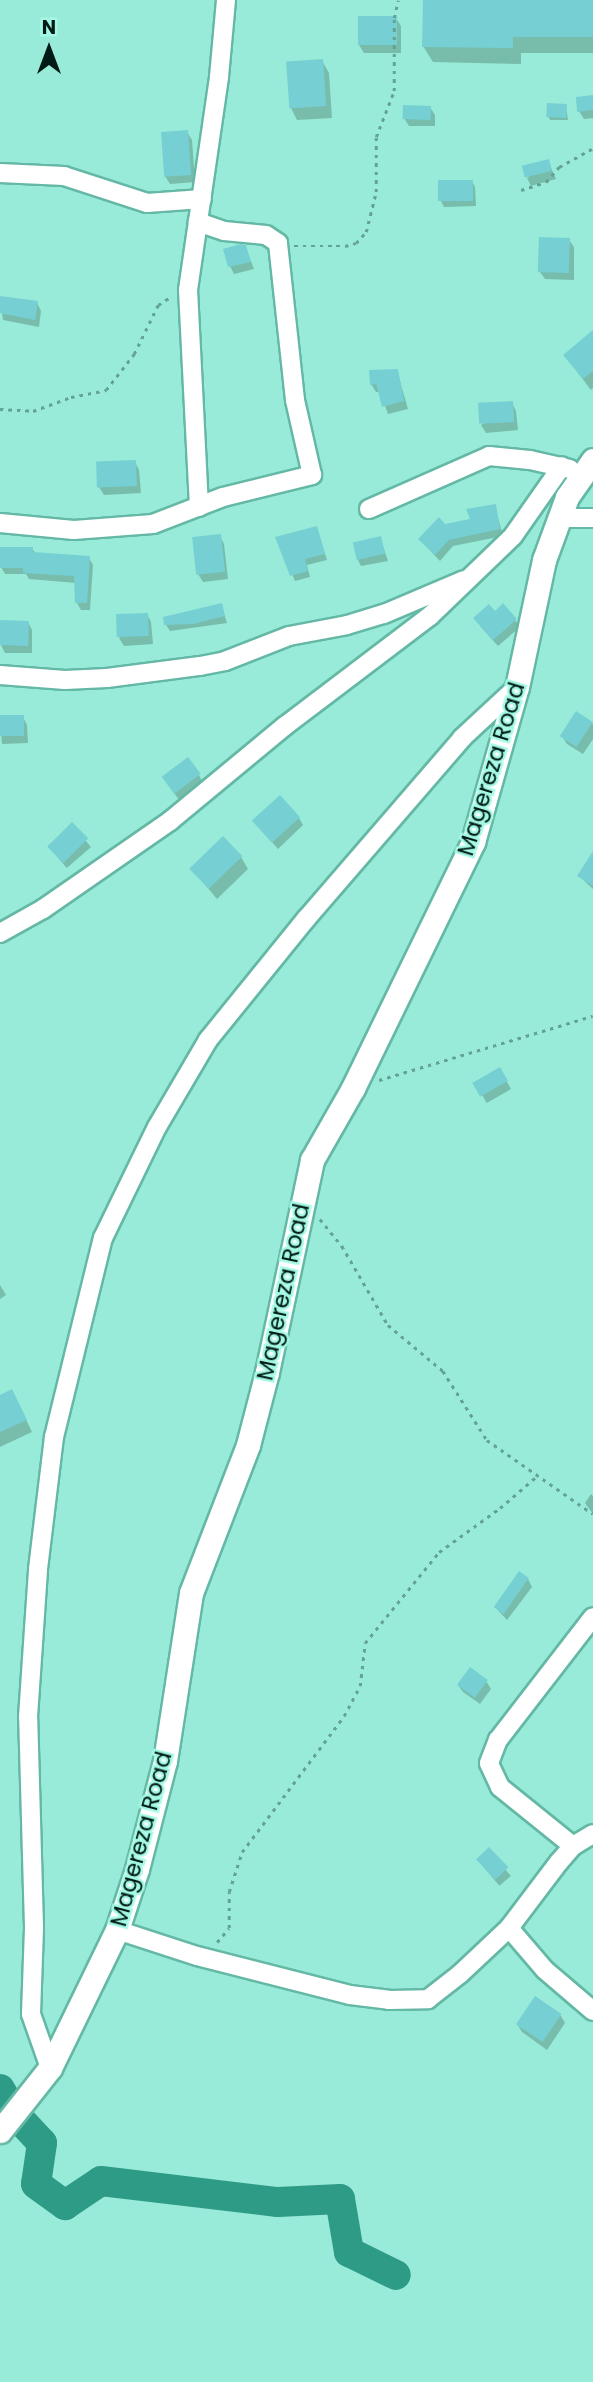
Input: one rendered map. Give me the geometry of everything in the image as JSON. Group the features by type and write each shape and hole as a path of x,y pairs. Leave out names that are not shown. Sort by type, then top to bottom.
{"street":[{"path":"199,507 188,290 219,77 226,0"},
{"path":"0,173 64,176 147,203 202,199"},
{"path":"0,523 74,530 139,526 167,520 199,507 313,475 295,400 279,246 269,236 224,231 198,222"},
{"path":"369,509 489,456 579,467"},
{"path":"0,933 43,909 170,821 285,726 430,616 579,467"},
{"name":"Magereza Road","path":"0,2131 50,2068 117,1930 137,1870 165,1761 191,1593 248,1445 267,1372 312,1160 353,1088 473,842 517,687 544,560 579,467"},
{"path":"558,518 593,518"},
{"path":"0,675 65,680 107,678 225,661 289,636 347,625 384,614 470,578"},
{"path":"50,2068 31,2014 34,1927 28,1717 38,1569 54,1437 103,1238 157,1127 208,1040 306,919 462,738 517,687"},
{"path":"573,1846 500,1787 489,1763 498,1740 593,1617"},
{"path":"117,1930 197,1956 350,1995 417,2000 441,1991 509,1928 546,1877 573,1846 593,1835"},
{"path":"509,1928 545,1970 593,2011"}],"path":[{"path":"279,246 345,246 356,243 366,232 376,192 376,137 394,91 394,18 398,0"},
{"path":"521,190 546,182 559,167 593,148"},
{"path":"0,409 33,411 71,397 103,391 134,354 158,305 165,299 188,290"},
{"path":"353,1088 593,1016"},
{"path":"302,1200 342,1246 388,1325 436,1362 458,1390 487,1440 593,1514"},
{"path":"197,1956 225,1937 229,1928 229,1892 242,1852 312,1761 354,1698 360,1686 365,1643 439,1552 500,1508 537,1476"}],"building":[{"path":"423,0 593,0 593,37 513,37 513,48 422,47"},
{"path":"358,16 397,16 397,45 358,45"},
{"path":"323,59 326,106 289,108 286,62"},
{"path":"593,95 593,110 577,112 576,97"},
{"path":"547,103 567,104 566,118 546,117"},
{"path":"403,105 431,106 430,120 403,119"},
{"path":"188,130 191,175 164,177 161,132"},
{"path":"549,159 552,171 525,177 522,166"},
{"path":"438,180 473,180 473,201 438,201"},
{"path":"539,237 570,238 569,273 538,272"},
{"path":"246,245 251,262 228,267 223,249"},
{"path":"0,296 38,301 35,320 0,313"},
{"path":"593,330 593,371 583,379 563,355"},
{"path":"398,369 404,401 382,407 376,384 370,385 369,370"},
{"path":"513,401 514,422 479,424 478,403"},
{"path":"136,460 137,486 97,487 96,461"},
{"path":"496,504 500,529 449,540 435,555 418,539 439,517 445,524 470,519 466,509"},
{"path":"317,526 325,554 305,559 308,571 290,576 275,537"},
{"path":"221,534 225,572 196,575 192,537"},
{"path":"381,536 385,554 357,560 353,543"},
{"path":"0,547 33,547 33,552 90,556 87,603 75,603 74,576 23,573 23,568 0,568"},
{"path":"222,603 225,616 193,624 164,625 163,617"},
{"path":"503,603 517,619 493,640 473,618 489,604 495,611"},
{"path":"148,613 149,636 117,637 116,614"},
{"path":"0,620 29,621 28,646 0,645"},
{"path":"576,711 593,722 576,747 560,736"},
{"path":"0,715 24,715 24,736 0,736"},
{"path":"188,757 201,774 174,794 162,777"},
{"path":"280,795 300,817 272,843 252,820"},
{"path":"72,822 88,838 64,863 47,847"},
{"path":"223,836 242,856 209,889 189,869"},
{"path":"593,851 593,886 577,876"},
{"path":"500,1067 508,1081 480,1097 472,1083"},
{"path":"12,1389 27,1420 0,1432 0,1395"},
{"path":"519,1571 529,1578 504,1614 494,1607"},
{"path":"470,1667 488,1680 475,1698 457,1685"},
{"path":"489,1847 508,1867 496,1880 476,1860"},
{"path":"535,1996 562,2014 543,2042 516,2024"}],"waterway":[{"path":"0,2089 14,2113 42,2143 36,2184 65,2205 101,2181 278,2202 340,2199 349,2252 396,2275"}]}
